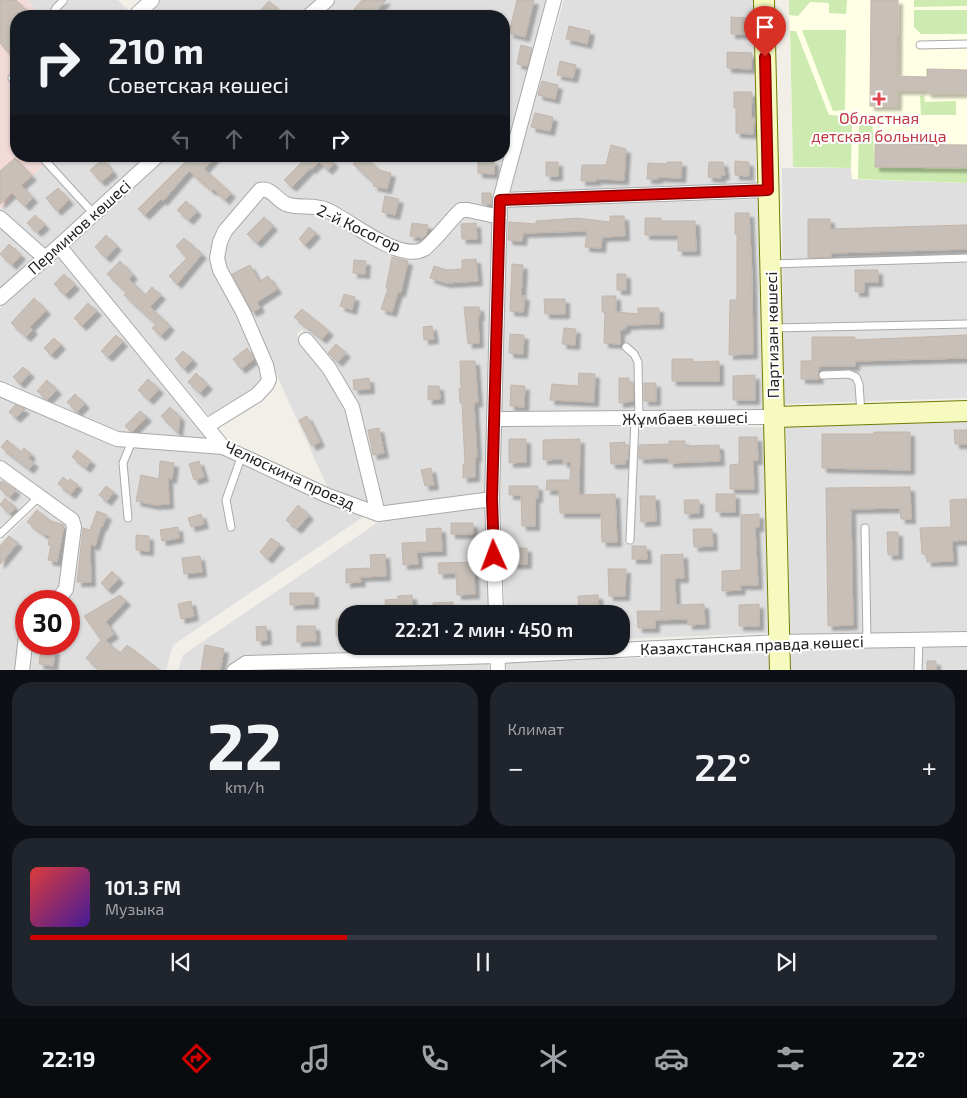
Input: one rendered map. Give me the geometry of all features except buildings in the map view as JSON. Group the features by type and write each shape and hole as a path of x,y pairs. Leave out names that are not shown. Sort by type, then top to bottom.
{"street":[{"path":"141,10 152,0"},
{"path":"315,10 326,0"},
{"path":"496,605 492,499 500,200 554,0"},
{"path":"764,10 771,0"},
{"name":"Партизан көшесі","path":"764,10 780,670"},
{"name":"Перминов көшесі","path":"0,298 150,162"},
{"name":"2-й Косогор","path":"207,426 257,395 269,379 266,365 243,312 220,270 217,258 224,231 260,190 269,191 286,204 326,209 389,246 411,251 426,248 461,210 500,217"},
{"path":"500,200 768,190"},
{"path":"0,218 45,258"},
{"name":"Челюскина проезд","path":"59,246 224,447 326,495 378,514 492,499"},
{"path":"306,340 329,368 352,407 378,514"},
{"path":"0,389 111,437 132,441 224,447"},
{"name":"Жұмбаев көшесі","path":"494,419 637,419 967,411"},
{"path":"0,468 72,520 74,527 65,590"},
{"name":"Казахстанская правда көшесі","path":"630,647 967,639"},
{"path":"22,670 24,655"},
{"name":"Казахстанская правда көшесі","path":"236,668 246,663 413,655"},
{"path":"497,655 498,670"}],"lane":[{"path":"920,45 967,44"},
{"path":"46,162 94,214"},
{"path":"770,264 967,258"},
{"path":"772,328 967,324"},
{"path":"626,347 634,354 638,362 637,419 630,540"},
{"path":"823,375 849,374 856,377 859,384 861,414"},
{"path":"128,518 124,464 132,441"},
{"path":"231,527 226,500 242,455"},
{"path":"0,534 40,496"},
{"path":"865,528 867,641"},
{"path":"918,670 919,640"}],"shaded area":[{"path":"0,0 27,0 36,10 10,10 10,162 46,162 0,210"},
{"path":"27,0 118,0 128,10 36,10"},
{"path":"161,0 317,0 306,10 150,10"},
{"path":"336,0 546,0 510,140 510,10 325,10"},
{"path":"564,0 757,0 756,184 508,192"},
{"name":"Областная детская больница","path":"789,0 967,0 967,183 852,179 851,168 793,167"},
{"path":"46,162 142,162 44,252 0,210"},
{"path":"161,162 504,162 495,198 495,211 469,205 422,244 416,246 405,245 287,200 262,181 215,233 212,264 239,313 264,374 255,389 211,418 69,248"},
{"path":"782,168 851,168 852,179 967,183 967,398 783,404"},
{"path":"264,194 327,214 405,255 461,217 471,215 492,221 485,493 381,508 332,364 302,330 297,334 325,372 347,410 372,507 329,491 247,309 223,268 228,232"},
{"path":"760,199 767,412 501,412 507,207"},
{"path":"0,224 37,257 0,289"},
{"path":"59,257 212,440 117,435 0,383 0,307"},
{"path":"0,393 116,445 222,452 366,515 173,645 166,670 27,670 29,655 80,655 80,590 70,590 79,518 0,463"},
{"path":"967,420 967,670 791,670 786,427"},
{"path":"501,427 764,427 770,633 630,639 630,605 505,605 500,500"},
{"path":"0,475 32,497 0,527"},
{"path":"41,503 69,522 61,590 15,590 15,655 18,655 16,670 0,670 0,542"},
{"path":"484,506 489,605 338,605 338,652 242,657 235,660 227,670 178,670 183,655 380,521"},
{"path":"770,653 770,670 507,670 506,663"},
{"path":"488,663 489,670 250,670"}],"green space":[{"path":"789,0 847,0 846,14 829,13 829,3 810,2 798,16 789,15"},
{"path":"914,0 967,0 967,6 914,7"},
{"path":"914,10 967,10 967,34 921,34 914,27"},
{"path":"802,30 846,30 845,110 833,111"},
{"path":"790,31 796,31 829,115 845,116 845,119 852,121 851,168 793,167"},
{"path":"924,95 925,102 956,101 956,115 921,115 920,96"},
{"path":"862,120 872,121 875,167 967,168 967,183 858,179 859,124"}],"place":[{"name":"Областная детская больница","path":"879,99"}],"route":[{"path":"494,556 492,499 500,200 768,190 765,57"}]}
